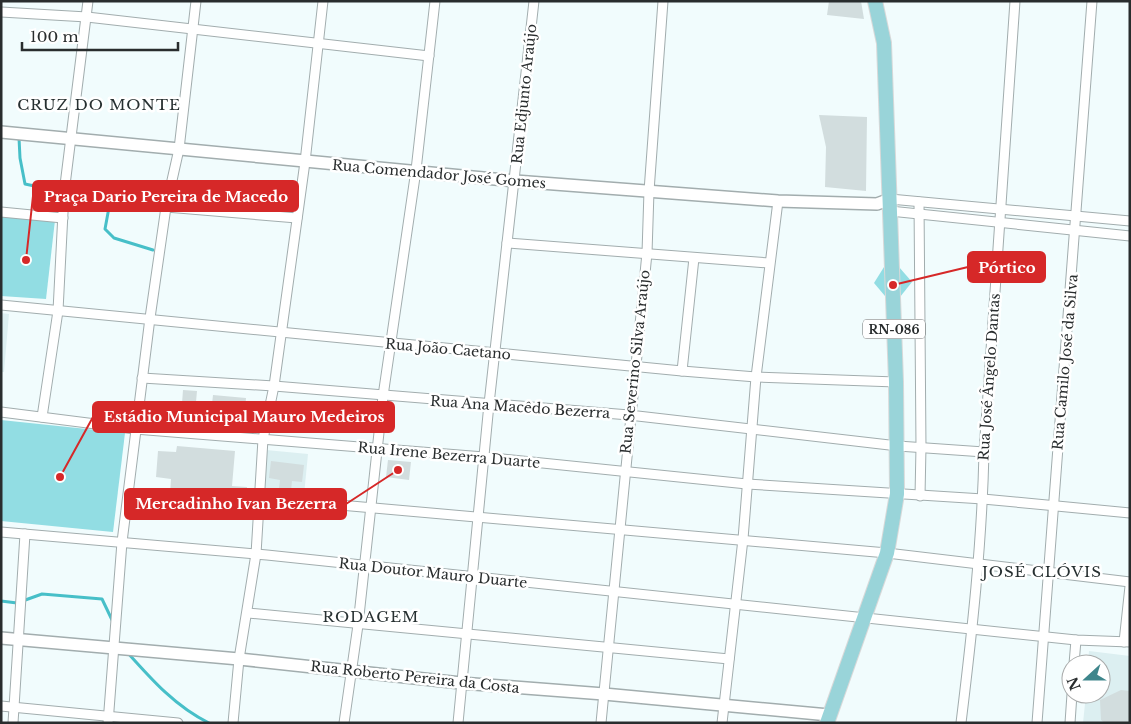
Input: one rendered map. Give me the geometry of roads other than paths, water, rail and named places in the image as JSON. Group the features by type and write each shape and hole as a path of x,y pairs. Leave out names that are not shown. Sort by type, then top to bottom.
{"main road":[{"name":"RN-086","path":"828,719 887,553 897,494 896,382 885,205 884,43 875,1"}],"street":[{"path":"42,417 58,311 63,218 88,1"},
{"path":"108,719 122,542 142,378 166,207 179,149 196,1"},
{"path":"233,723 240,659 256,554 264,439 274,386 305,162 323,1"},
{"path":"344,723 372,508 383,396 416,170 435,1"},
{"name":"Rua Edjunto Araújo","path":"458,723 489,404 534,1"},
{"name":"Rua Severino Silva Araújo","path":"601,723 621,529 629,415 647,253 649,191 663,1"},
{"name":"Rua José Ângelo Dantas","path":"961,723 972,629 983,500 984,452 999,223 1016,1"},
{"name":"Rua Camilo José da Silva","path":"1037,723 1076,232 1092,1"},
{"path":"1,12 87,17 429,56"},
{"name":"Rua Comendador José Gomes","path":"1,132 305,162 416,170 515,181 778,201 885,205"},
{"path":"722,723 743,540 756,377 778,201"},
{"path":"919,202 920,496"},
{"path":"885,205 919,202 1130,221"},
{"path":"885,205 919,214 1076,232 1130,236"},
{"path":"166,207 297,218"},
{"path":"1,212 63,218"},
{"path":"507,243 769,263"},
{"path":"682,371 694,258"},
{"name":"Rua João Caetano","path":"1,305 682,371 756,377 896,382"},
{"name":"Rua Ana Macêdo Bezerra","path":"142,378 274,386 629,415 898,446 984,452"},
{"name":"Rua Irene Bezerra Duarte","path":"1,412 136,429 484,457 747,484 983,500 1130,513"},
{"path":"260,498 887,553 1130,582"},
{"name":"Rua Doutor Mauro Duarte","path":"1,532 256,554 614,593 735,602 1076,640 1127,642"},
{"path":"13,723 20,638 25,534"},
{"path":"1127,642 1130,586"},
{"path":"248,613 729,659"},
{"name":"Rua Roberto Pereira da Costa","path":"1,638 20,638 240,659 462,684 724,705 828,719"},
{"path":"1075,654 1076,640"},
{"path":"1070,723 1071,704"},
{"path":"1,706 108,719 178,723"}],"waterway":[{"path":"19,138 20,158 25,184 110,202 105,229 114,238 153,250"},
{"path":"111,202 152,206"},
{"path":"1,601 17,603 42,594 102,599 113,622"},
{"path":"127,652 155,683 175,701 209,723"}],"place":[{"name":"Praça Dario Pereira de Macedo","path":"26,260"},
{"name":"Pórtico","path":"893,285"},
{"name":"Mercadinho Ivan Bezerra","path":"398,470"},
{"name":"Estádio Municipal Mauro Medeiros","path":"60,477"}],"district":[{"name":"CRUZ DO MONTE","path":"99,104"},
{"name":"JOSÉ CLÓVIS","path":"1042,571"},
{"name":"RODAGEM","path":"371,616"}]}
